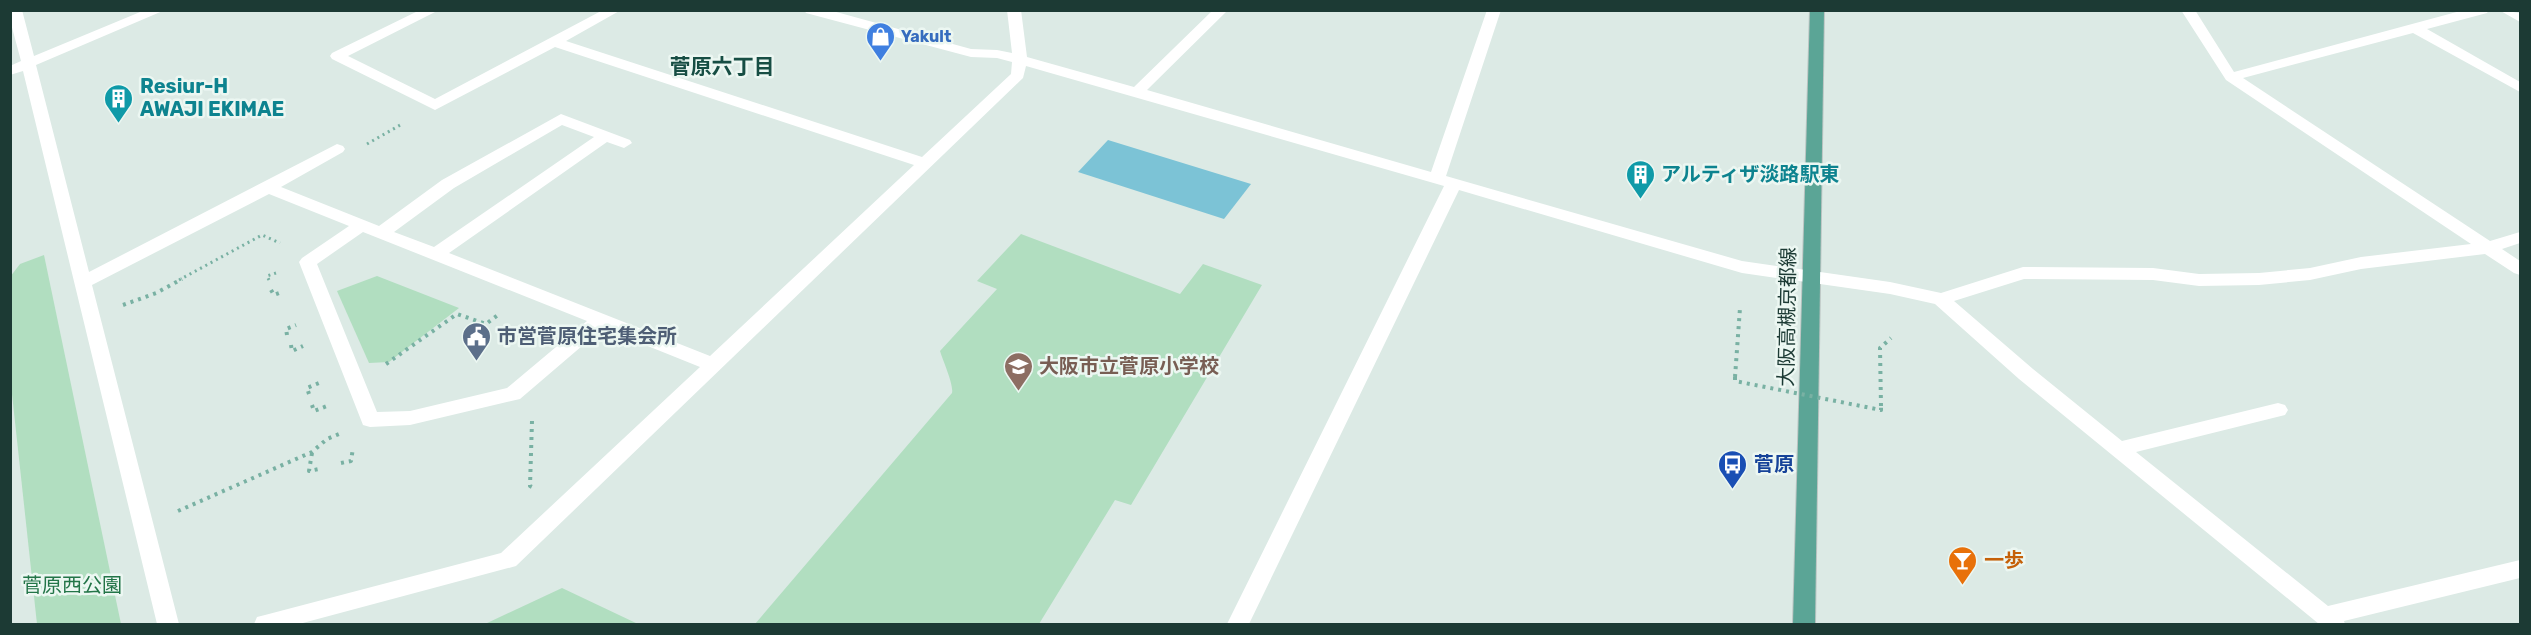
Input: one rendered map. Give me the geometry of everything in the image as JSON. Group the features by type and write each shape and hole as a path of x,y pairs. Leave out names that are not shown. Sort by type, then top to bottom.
{"main road":[{"name":"大阪高槻京都線","path":"1804,624 1816,10"}],"street":[{"path":"15,10 19,68 82,283 168,624"},
{"path":"19,68 158,10"},
{"path":"432,10 337,56 435,105 614,10"},
{"path":"811,10 971,53 998,54 1137,92 1742,267 1890,288 1941,298 2023,273 2153,274 2199,279 2259,279 2310,274 2361,262 2487,248 2520,237"},
{"path":"265,624 508,560 1018,75 1020,60 1014,10"},
{"path":"1137,92 1221,10"},
{"path":"1238,624 1445,181 1494,10"},
{"path":"2188,10 2226,72 2231,76 2520,269"},
{"path":"2231,76 2482,10"},
{"path":"2506,10 2520,18"},
{"path":"2415,28 2520,88"},
{"path":"553,42 925,163"},
{"path":"382,232 448,184 561,119 624,143"},
{"path":"436,254 606,136"},
{"path":"82,283 268,188 337,149"},
{"path":"268,188 714,365"},
{"path":"362,225 308,261 370,420 410,418 513,394 600,320"},
{"path":"1941,298 2026,374 2330,620 2520,569"},
{"path":"2118,449 2278,410"}],"path":[{"path":"337,149 365,146 435,105"},
{"path":"123,305 156,293 262,236 290,248 308,261"},
{"path":"1740,308 1735,381 1881,411 1880,348 1891,338"},
{"path":"352,374 372,366 389,364 457,314 486,324 506,309"},
{"path":"522,386 534,390 530,486 536,489"},
{"path":"178,511 312,452 327,439 370,420"},
{"path":"312,452 309,471 319,469"}],"green space":[{"path":"1021,234 1180,294 1203,264 1262,285 1131,505 1115,500 1039,624 755,624 952,393 950,379 940,351 997,289 977,281"},
{"name":"菅原西公園","path":"44,255 121,624 37,624 11,385 10,277 20,264"},
{"path":"377,276 459,308 389,362 369,363 337,291"},
{"path":"562,588 638,624 485,624"}],"water":[{"path":"1108,140 1251,184 1224,219 1078,172"}],"place":[{"name":"Yakult","path":"880,62"},
{"name":"Resiur-H AWAJI EKIMAE","path":"119,124"},
{"name":"アルティザ淡路駅東","path":"1640,200"},
{"name":"市営菅原住宅集会所","path":"476,362"},
{"name":"大阪市立菅原小学校","path":"1018,392"},
{"name":"菅原","path":"1733,490"},
{"name":"一歩","path":"1963,586"}],"district":[{"name":"菅原六丁目","path":"722,67"}]}
